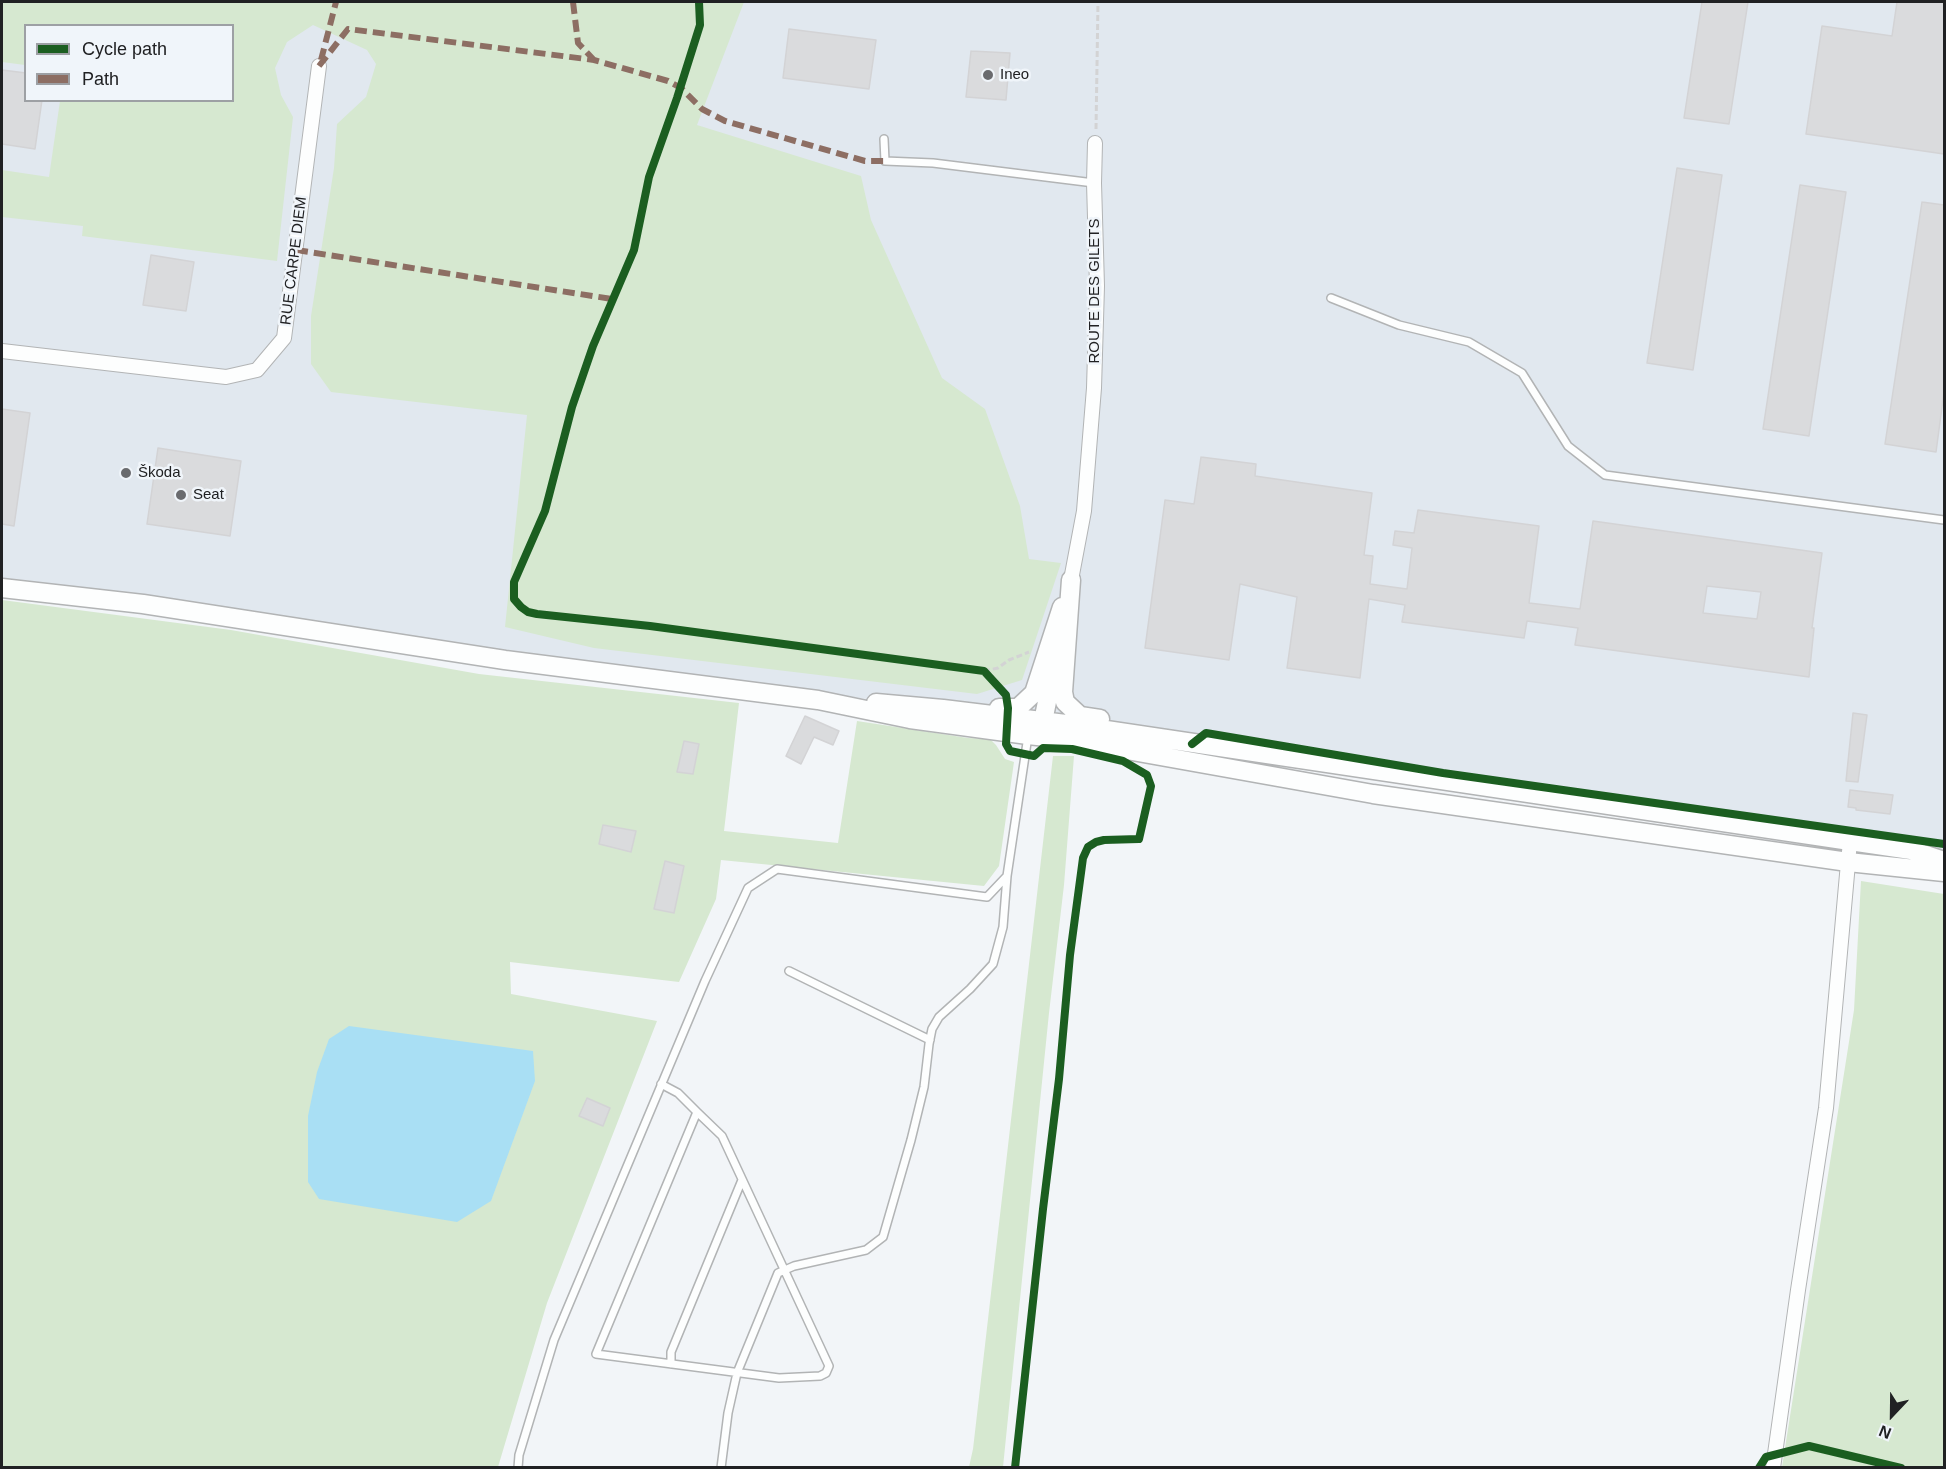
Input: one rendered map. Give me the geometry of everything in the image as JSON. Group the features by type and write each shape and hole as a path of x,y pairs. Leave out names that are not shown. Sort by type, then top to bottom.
{"main road":[{"name":"ROUTE DES GILETS","path":"943,709 1018,708 1034,693 1071,580"},
{"name":"ROUTE DES GILETS","path":"1036,728 1071,580"},
{"name":"ROUTE DES GILETS","path":"1071,580 1063,692 1065,702 1080,716 1148,728 1182,742"},
{"path":"2,588 143,604 505,660 818,700 910,719 1182,742 1911,850 1944,861"},
{"path":"818,700 903,704 943,709 1036,728 1065,739 1373,794 1848,862 1944,872"}],"street":[{"name":"RUE CARPE DIEM","path":"2,351 226,377 257,370 284,338 319,66"},
{"name":"ROUTE DES GILETS","path":"1071,580 1084,511 1094,388 1097,286 1095,143"},
{"path":"1773,1467 1826,1108 1850,841"}],"lane":[{"path":"884,139 885,161 933,163 1094,183"},
{"path":"1330,298 1399,325 1469,342 1522,373 1568,446 1605,476 1944,520"},
{"path":"721,1467 728,1413 737,1373 778,1273 794,1266 867,1250 883,1237 924,1087 932,1029 939,1017 970,990 993,964 1003,927 1007,876 1036,728"},
{"path":"518,1467 519,1455 554,1340 705,981 748,888 777,869 987,897 1007,876"},
{"path":"789,971 930,1040"},
{"path":"661,1084 678,1093 722,1136 829,1366 826,1373 820,1376 779,1378 596,1354 697,1112"},
{"path":"671,1364 671,1353 742,1180"}],"path":[{"path":"1095,143 1098,2"},
{"path":"972,670 984,672 994,681"}],"shaded area":[{"path":"2,2 1944,2 1944,851 1850,841 943,709 143,604 2,588"}],"green space":[{"path":"2,2 744,2 697,125 861,176 871,220 942,378 985,409 1020,506 1029,559 1061,563 1022,680 977,694 594,648 505,627 527,415 331,392 311,364 311,316 334,168 337,124 366,97 376,64 367,50 313,25 287,42 275,68 281,95 293,117 277,261 82,236 83,226 2,217 2,170 49,177 60,102 234,102 234,24 24,24 24,65 2,62"},
{"path":"2,600 231,630 479,674 739,703 724,831 838,843 857,721 968,738 990,739 1005,759 1014,762 999,866 984,886 721,860 716,899 679,982 510,962 511,994 657,1021 547,1303 498,1467 2,1468"},
{"path":"1053,756 1074,756 1064,885 1003,1467 969,1467 973,1449"},
{"path":"1861,881 1944,894 1944,1467 1782,1467 1854,1010"}],"water":[{"path":"349,1026 533,1051 535,1081 491,1201 457,1222 319,1199 308,1182 308,1116 317,1072 329,1039"}],"building":[{"path":"1702,2 1748,2 1729,124 1684,118"},
{"path":"1897,2 1944,2 1944,154 1806,134 1822,26 1892,36"},
{"path":"789,29 876,40 869,89 783,78"},
{"name":"Ineo","path":"971,51 1010,53 1006,100 966,97"},
{"path":"2,70 24,73 24,102 42,102 35,149 2,144"},
{"path":"1677,168 1722,175 1693,370 1647,363"},
{"path":"1800,185 1846,192 1809,436 1763,429"},
{"path":"1922,202 1944,205 1944,392 1936,452 1885,444"},
{"path":"151,255 194,262 186,311 143,305"},
{"path":"2,409 30,413 14,526 2,524"},
{"path":"158,448 241,461 230,536 147,524"},
{"path":"1201,457 1256,464 1255,476 1372,493 1364,555 1373,556 1370,584 1407,589 1412,548 1393,545 1395,531 1414,533 1418,510 1539,526 1529,603 1580,609 1593,521 1822,553 1812,628 1814,628 1809,677 1575,645 1578,628 1527,621 1524,638 1402,622 1405,605 1369,599 1360,678 1287,668 1297,597 1240,584 1229,660 1145,648 1165,500 1194,504","holes":["1707,586 1761,592 1757,619 1703,613"]},
{"path":"1853,713 1867,715 1858,782 1846,781"},
{"path":"805,716 839,731 833,745 814,737 801,764 786,756"},
{"path":"684,741 699,744 693,774 677,772"},
{"path":"1850,790 1893,795 1890,814 1848,807"},
{"path":"603,825 636,831 631,852 599,844"},
{"path":"665,861 684,866 674,913 654,909"},
{"path":"587,1098 610,1108 603,1126 579,1116"}],"marked path":[{"path":"321,60 336,2"},
{"path":"573,2 578,43 594,60"},
{"path":"319,66 348,29 594,60 668,81 681,88 702,109 725,121 865,161 885,161"},
{"path":"296,250 612,299"}],"cycle path":[{"path":"699,2 700,25 649,177 634,250 593,346 572,407 545,511 514,582 514,599 528,612 537,614 650,626 984,671 1006,695 1008,708 1006,744 1010,751 1034,756 1043,748 1072,749 1123,761 1147,775 1151,786 1139,839 1096,842 1088,847 1083,858 1070,955 1059,1079 1015,1468"},
{"path":"1192,744 1206,733 1443,773 1944,844"},
{"path":"1759,1468 1766,1457 1809,1446 1901,1468"}],"place":[{"name":"Ineo","path":"988,75"},
{"name":"Škoda","path":"126,473"},
{"name":"Seat","path":"181,495"}]}
